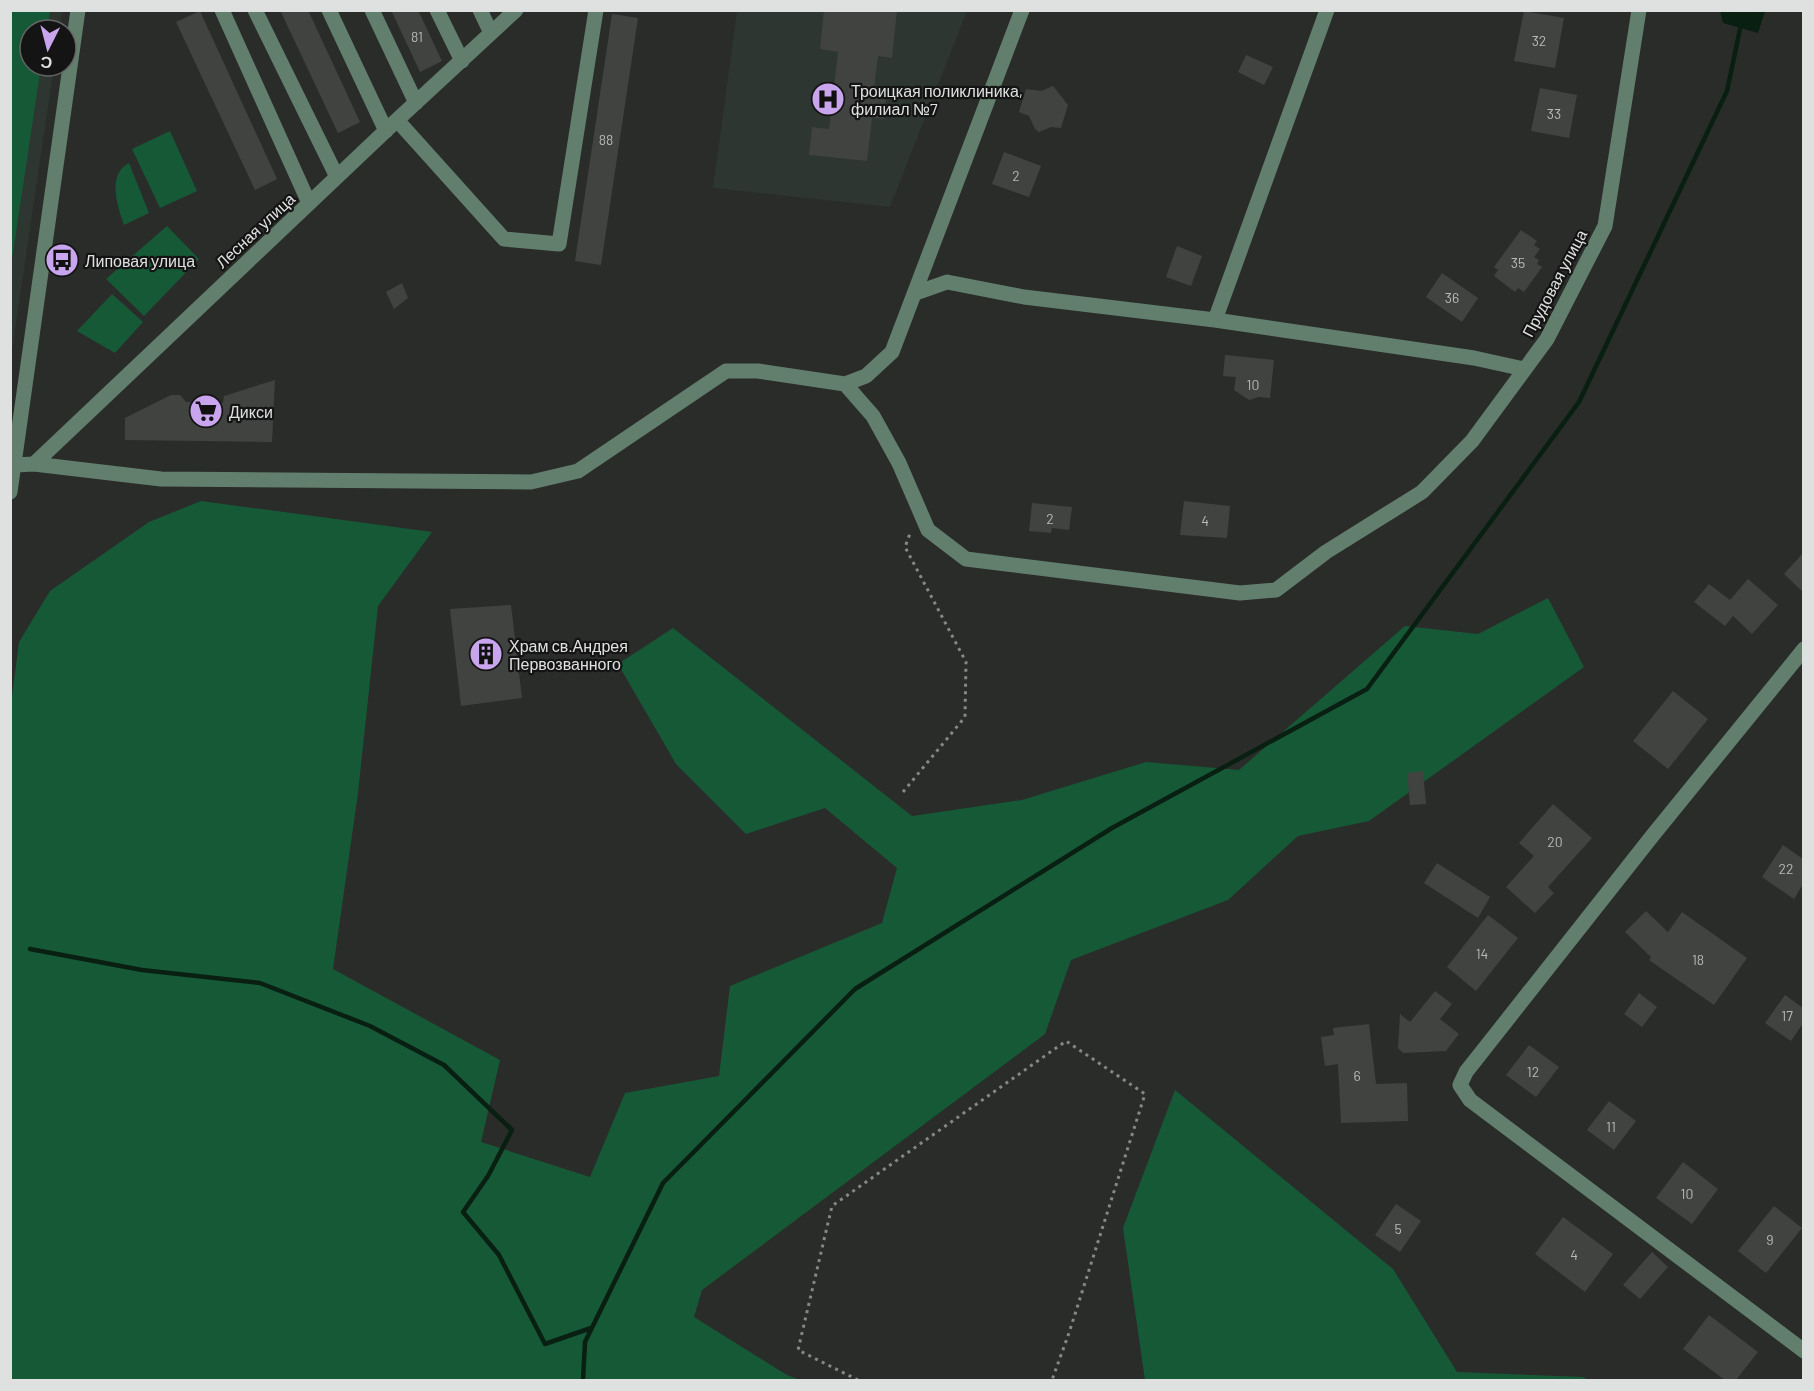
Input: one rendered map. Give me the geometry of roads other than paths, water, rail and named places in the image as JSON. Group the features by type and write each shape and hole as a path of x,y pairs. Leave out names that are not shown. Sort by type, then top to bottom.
{"street":[{"path":"10,492 78,10"},
{"path":"222,10 309,203"},
{"path":"255,10 337,177"},
{"path":"329,10 391,126 504,239 559,244 596,10"},
{"path":"372,10 416,103"},
{"path":"437,10 462,61"},
{"path":"480,10 491,33"},
{"name":"Лесная улица","path":"34,464 516,10"},
{"path":"15,465 34,464 161,479 531,482 578,471 726,371 758,371 844,384 866,376 892,352 1022,10"},
{"path":"1215,320 1327,10"},
{"name":"Прудовая улица","path":"844,384 873,416 899,463 928,530 966,559 1240,593 1276,590 1326,552 1422,492 1472,441 1547,339 1605,226 1639,10"},
{"path":"916,293 947,282 1024,297 1215,320 1474,358 1524,369"},
{"path":"1803,649 1466,1072 1460,1085 1470,1100 1803,1351"}],"waterway":[{"path":"583,1380 585,1342 663,1183 855,989 1112,828 1367,689 1579,402 1727,91 1744,10"},
{"path":"30,949 142,970 260,983 370,1026 444,1065 512,1130 488,1176 463,1212 499,1255 545,1344 591,1328"}],"place":[{"name":"Троицкая поликлиника, филиал №7","path":"828,99"},
{"name":"Липовая улица","path":"62,260"},
{"name":"Дикси","path":"206,411"},
{"name":"Храм св.Андрея Первозванного","path":"486,654"}]}
